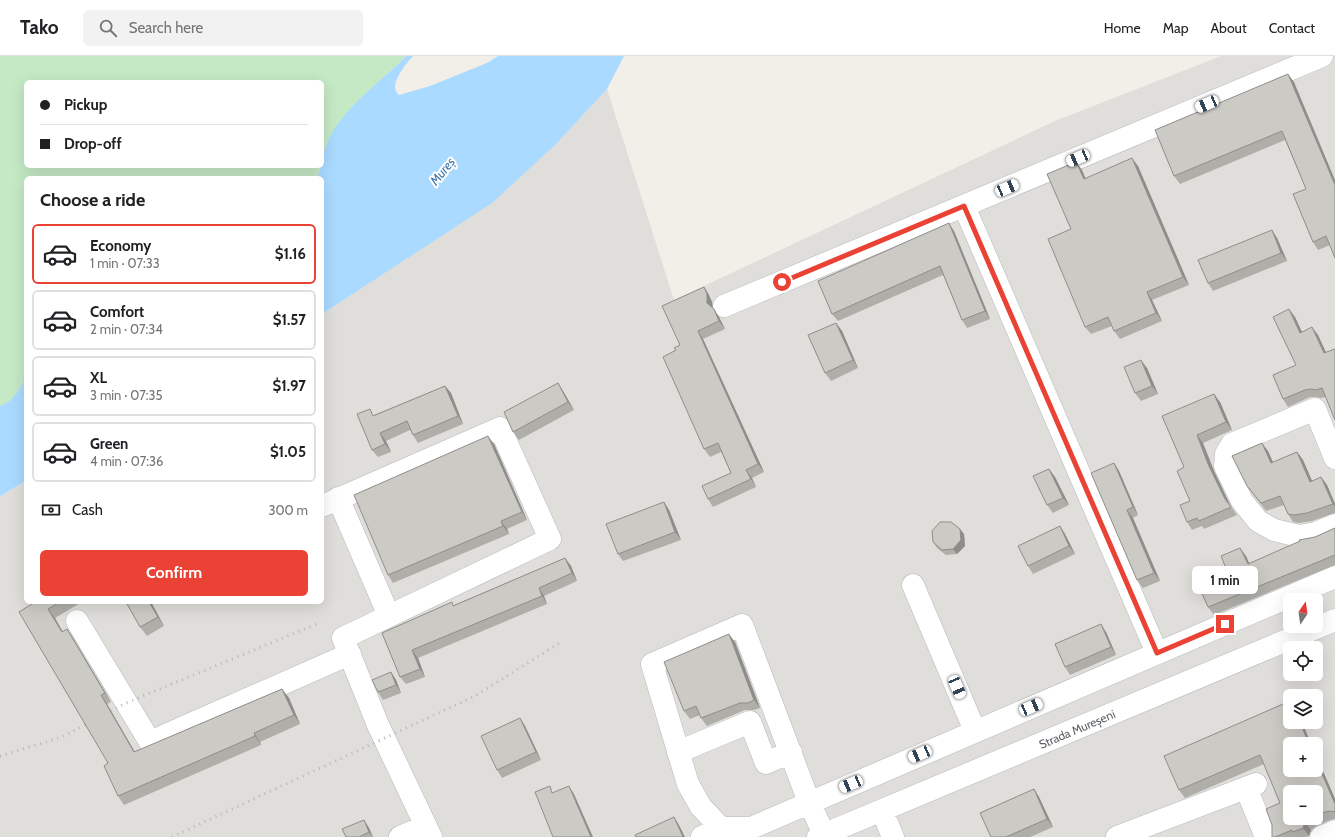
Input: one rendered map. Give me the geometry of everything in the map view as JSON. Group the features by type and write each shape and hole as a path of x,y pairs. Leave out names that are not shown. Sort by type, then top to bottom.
{"street":[{"path":"724,306 1322,56"},
{"path":"964,206 1157,653"},
{"path":"1335,458 1315,409 1232,444 1226,454 1225,466 1242,501 1258,521 1274,530 1299,536 1316,532 1335,524"},
{"path":"389,616 330,502 500,428 550,538 389,616 343,638 378,725 428,831 400,837"},
{"path":"821,836 810,802 742,625 652,664 688,784 702,807 712,832 751,828 810,802 975,731 1335,577"},
{"path":"913,585 975,731"},
{"name":"Strada Mureșeni","path":"821,836 1335,620"},
{"path":"77,621 150,742 350,654"},
{"path":"678,752 750,722 766,763 791,752"},
{"path":"1117,837 1251,786 1266,837"},
{"path":"882,811 893,837"},
{"path":"1321,837 1335,831"}],"shaded area":[{"path":"1221,56 1335,56 1335,837 0,837 0,496 24,482 24,604 324,604 324,313 491,203 554,146 607,89 674,300 1055,121"}],"green space":[{"path":"0,56 406,56 352,107 327,143 324,154 324,80 24,80 24,168 320,168 318,176 24,176 24,380 13,398 0,406"}],"water":[{"name":"Mureș","path":"406,56 413,56 402,69 396,81 396,91 399,95 430,86 487,63 498,56 624,56 607,89 554,146 492,203 324,313 324,176 318,176 320,168 324,168 325,147 342,118 362,96"},
{"path":"24,380 24,482 0,496 0,406 13,398"}],"building":[{"path":"1288,74 1335,185 1335,258 1326,236 1313,242 1293,194 1306,189 1282,131 1174,176 1155,130"},
{"path":"1132,158 1183,277 1147,292 1156,313 1114,331 1108,317 1085,327 1048,239 1071,229 1047,174 1076,162 1084,179"},
{"path":"949,223 985,311 962,320 940,266 832,314 818,281"},
{"path":"1272,230 1281,253 1208,283 1198,260"},
{"path":"704,287 707,294 707,303 714,309 719,321 698,331 758,464 746,470 751,479 708,499 702,486 731,473 718,443 704,449 663,357 676,350 674,348 680,345 662,306"},
{"path":"1289,309 1300,333 1312,327 1324,353 1335,349 1335,420 1322,388 1316,390 1305,390 1283,399 1273,375 1296,365 1273,317"},
{"path":"836,323 853,360 825,373 808,335"},
{"path":"1141,360 1152,386 1135,393 1124,367"},
{"path":"558,383 568,402 513,432 504,412"},
{"path":"445,386 458,416 413,435 407,421 380,433 385,444 372,450 357,414 370,409 373,416"},
{"path":"1214,394 1226,422 1197,435 1208,464 1225,499 1231,507 1199,521 1197,518 1187,522 1180,505 1190,501 1177,471 1184,467 1162,416"},
{"path":"488,436 522,512 501,521 503,526 388,575 354,495"},
{"path":"1262,443 1271,463 1297,452 1310,482 1321,477 1333,504 1307,513 1294,515 1288,514 1280,496 1261,503 1247,486 1232,456"},
{"path":"1114,463 1133,507 1127,510 1154,573 1137,580 1091,473"},
{"path":"1049,469 1063,498 1047,505 1033,476"},
{"path":"664,502 675,532 618,554 606,524"},
{"path":"940,522 951,522 960,529 961,540 953,549 942,550 933,542 932,531"},
{"path":"1060,526 1069,546 1028,566 1018,546"},
{"path":"1335,528 1335,555 1208,607 1198,584 1227,571 1221,556 1240,548 1248,564 1300,541 1299,540 1315,537"},
{"path":"565,558 572,573 539,588 542,596 412,650 420,669 400,677 382,633 452,602 453,606"},
{"path":"32,604 57,604 48,609 62,632 67,629 105,693 101,695 134,752 282,689 294,715 254,733 255,736 118,796 104,766 108,763 19,612"},
{"path":"127,604 150,604 158,617 140,627"},
{"path":"1101,624 1111,647 1065,667 1055,644"},
{"path":"729,634 754,700 748,703 740,703 701,718 696,706 684,711 664,662"},
{"path":"391,672 396,685 378,692 372,680"},
{"path":"1283,704 1283,729 1303,729 1306,737 1283,737 1283,777 1323,776 1335,804 1335,812 1331,811 1323,813 1323,785 1283,785 1283,825 1304,825 1303,828 1293,832 1292,830 1272,837 1272,825 1266,809 1280,803 1260,755 1179,790 1164,756"},
{"path":"520,718 536,752 497,770 481,736"},
{"path":"550,786 552,793 569,786 591,837 553,837 535,792"},
{"path":"1034,789 1047,819 1006,837 991,837 980,813"},
{"path":"674,817 683,837 636,837 635,835"},
{"path":"364,820 369,832 359,837 346,837 342,829"}],"railway":[{"path":"0,756 62,737 126,703 319,623"},
{"path":"172,837 475,696 561,642"}],"route":[{"path":"782,282 964,206 1157,653 1225,624"}]}
